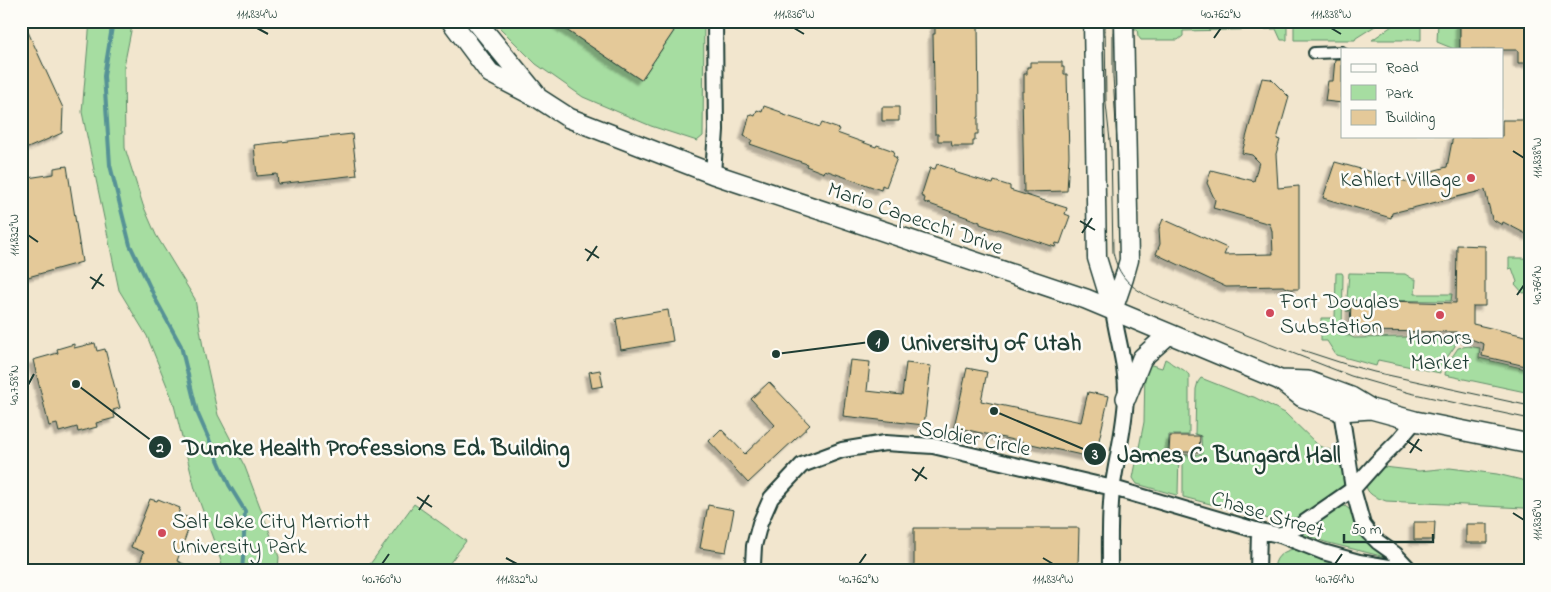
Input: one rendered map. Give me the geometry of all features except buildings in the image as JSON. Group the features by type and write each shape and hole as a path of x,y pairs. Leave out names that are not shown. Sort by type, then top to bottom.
{"main road":[{"name":"Mario Capecchi Drive","path":"450,21 490,73 538,98 569,118 713,174 1086,299 1280,380 1302,397 1341,411 1371,410 1415,421 1530,444"},
{"name":"Mario Capecchi Drive","path":"476,21 538,98"},
{"path":"1126,398 1142,358 1169,334"},
{"name":"Mario Capecchi Drive","path":"1280,380 1308,381 1351,398 1371,410"}],"street":[{"path":"713,174 716,124 715,21"},
{"path":"1094,21 1097,258 1113,310 1116,336 1120,346 1125,373 1126,398 1109,518 1110,571"},
{"path":"1113,310 1129,260 1124,21"},
{"path":"1314,53 1341,52"},
{"path":"1341,411 1353,489 1363,525 1378,542 1395,554 1412,571"},
{"path":"1280,534 1312,519 1353,489 1400,440 1415,421"},
{"name":"Soldier Circle","path":"754,571 754,546 760,523 771,498 802,465 842,450 885,443 933,446 1113,488"},
{"name":"Chase Street","path":"1113,488 1259,531 1280,534 1322,552 1375,565 1412,571"},
{"path":"1258,571 1259,531"}],"shaded area":[{"path":"21,21 1530,21 1530,571 21,571"}],"green space":[{"path":"90,21 133,21 124,66 125,148 143,205 156,235 195,299 218,415 245,467 279,557 278,571 223,571 195,489 173,401 147,336 119,290 82,112"},
{"path":"493,21 553,21 641,80 674,31 661,21 704,21 703,136 697,141 651,126 583,97 536,64"},
{"path":"1134,21 1287,21 1287,40 1281,40 1276,29 1183,31 1183,36 1178,40 1141,40 1137,29 1134,29"},
{"path":"1294,21 1333,23 1383,21 1355,40 1294,40"},
{"path":"1399,21 1421,21 1421,40 1372,40"},
{"path":"1438,21 1460,21 1460,48 1452,48 1437,42"},
{"path":"1509,258 1530,260 1530,292 1523,293 1515,284 1517,282 1512,268 1509,269"},
{"path":"1336,273 1342,273 1343,275 1342,331 1354,338 1455,336 1455,346 1440,368 1440,373 1378,360 1376,366 1336,355 1327,341 1321,341 1321,318 1335,318"},
{"path":"1349,273 1405,274 1416,279 1415,294 1452,294 1451,301 1350,300 1350,311 1346,311"},
{"path":"1468,346 1480,348 1479,358 1530,370 1530,393 1445,375 1446,366 1458,348"},
{"path":"1165,359 1189,375 1189,435 1169,435 1168,452 1179,453 1178,494 1176,495 1137,484 1133,478 1144,422 1145,370 1148,364 1162,368"},
{"path":"1201,378 1249,397 1254,397 1285,413 1319,446 1342,454 1347,477 1340,490 1292,525 1183,497 1183,455 1202,454 1201,436 1195,434 1196,389"},
{"path":"1384,467 1419,471 1450,468 1497,474 1530,482 1530,511 1524,508 1386,501 1372,495 1366,486 1370,478"},
{"path":"414,504 466,541 444,571 365,571"},
{"path":"1345,506 1353,512 1389,558 1325,542 1302,534 1340,507"},
{"path":"1293,549 1366,571 1274,571 1275,563 1279,556"}],"waterway":[{"path":"113,21 104,76 110,165 130,245 157,302 181,346 197,412 229,485 245,511 242,571"}],"tram line":[{"path":"1105,21 1106,104 1111,150 1113,252 1118,268 1126,280 1152,298 1351,376 1410,393 1530,419"},
{"path":"1113,21 1113,76 1118,157"},
{"path":"1302,350 1374,372 1530,406"}],"place":[{"name":"Kahlert Village","path":"1471,178"},
{"name":"Fort Douglas Substation","path":"1270,313"},
{"name":"Honors Market","path":"1440,315"},
{"name":"University of Utah","path":"776,354"},
{"name":"Dumke Health Professions Ed. Building","path":"76,384"},
{"name":"James C. Bungard Hall","path":"994,411"},
{"name":"Salt Lake City Marriott University Park","path":"162,533"}]}
